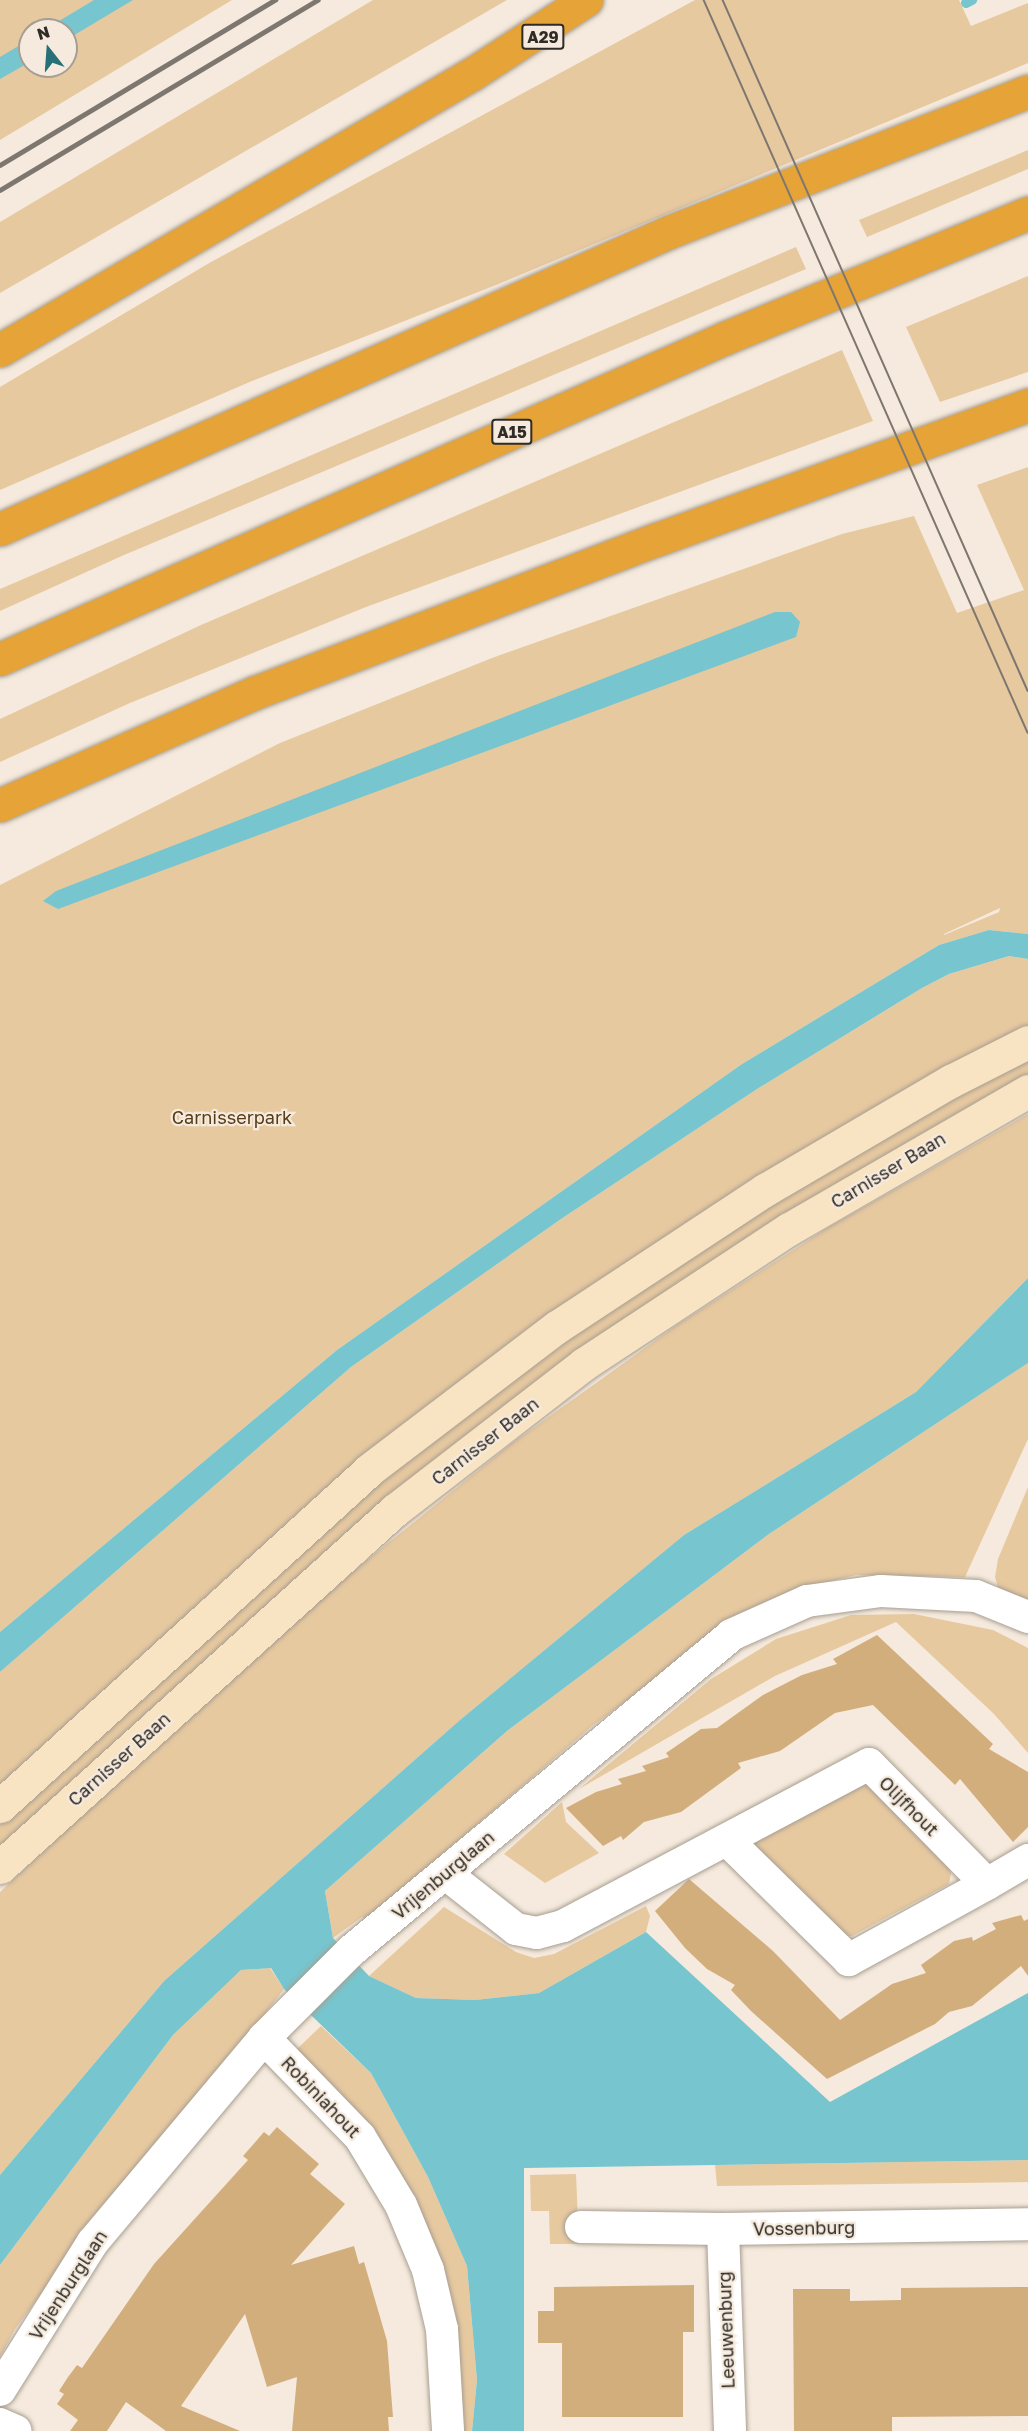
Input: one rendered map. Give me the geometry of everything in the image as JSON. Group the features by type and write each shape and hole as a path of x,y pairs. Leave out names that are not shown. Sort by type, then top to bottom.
{"highway":[{"path":"0,350 472,74 586,0"},
{"name":"A29","path":"472,74 614,0"},
{"path":"0,529 669,232 1028,91"},
{"name":"A15","path":"0,659 725,338 1028,213"},
{"path":"0,805 254,693 647,543 1028,405"}],"main road":[{"path":"0,1806 369,1470 557,1327 765,1190 951,1081 1028,1042"},
{"name":"Carnisser Baan","path":"0,1867 395,1510 584,1364 789,1229 1028,1091"}],"street":[{"name":"Vrijenburglaan","path":"0,2390 93,2242 264,2038 351,1951 731,1635 807,1601 881,1591 976,1596 1028,1617"},
{"name":"Olijfhout","path":"446,1874 516,1929 537,1934 563,1926 869,1764 987,1884"},
{"path":"727,1840 849,1959 1028,1860"},
{"name":"Robiniahout","path":"264,2038 360,2137 401,2205 428,2270 442,2328 448,2431"},
{"name":"Vossenburg","path":"581,2227 723,2229 1028,2224"},
{"name":"Leeuwenburg","path":"723,2229 730,2431"},
{"path":"0,2424 16,2431"}],"green space":[{"path":"0,0 232,0 0,140"},
{"path":"373,0 507,0 0,293 0,222"},
{"path":"695,0 959,0 971,26 1028,3 1028,63 496,285 252,381 0,490 0,387 211,262"},
{"path":"1028,150 1028,169 867,237 859,220"},
{"path":"796,247 806,269 124,555 0,611 0,589"},
{"path":"1028,276 1028,372 940,402 906,327"},
{"path":"842,350 873,421 366,607 130,703 0,762 0,719 201,625"},
{"name":"Carnisserpark","path":"1028,467 1028,934 989,930 939,945 742,1064 337,1350 0,1632 0,885 280,743 492,658 842,534 914,516 957,613 1024,590 977,485","holes":["1000,908 999,912 944,935"]},
{"path":"1009,956 1028,959 1028,1039 878,1120 367,1471 0,1801 0,1672 351,1367 561,1219 757,1089 922,988 949,974"},
{"path":"1028,1056 1028,1083 635,1318 0,1856 0,1824 331,1517 547,1350 756,1209"},
{"path":"1028,1114 1028,1278 916,1392 684,1535 460,1720 164,1981 0,2175 0,1892 294,1619 511,1444 677,1325 829,1227"},
{"path":"1028,1363 1028,1439 965,1577 856,1575 802,1588 739,1618 592,1726 367,1919 362,1917 333,1938 325,1891 507,1731 769,1534"},
{"path":"1028,1487 1028,1606 999,1591 995,1577 998,1559"},
{"path":"914,1614 993,1630 1028,1648 1028,1753 994,1714 896,1622 775,1676 579,1789 711,1679 776,1639 851,1615"},
{"path":"860,1779 945,1860 951,1873 949,1884 852,1936 844,1936 760,1856 755,1844 760,1833"},
{"path":"562,1802 566,1822 599,1853 545,1883 504,1854"},
{"path":"646,1906 650,1916 646,1932 539,1993 475,2000 416,1998 369,1976 444,1907 516,1952 534,1958 554,1954"},
{"path":"270,1968 284,1989 267,2011 262,2031 115,2195 15,2329 0,2357 0,2265 173,2035 241,1970"},
{"path":"321,2026 371,2073 428,2177 467,2266 477,2380 472,2431 459,2431 439,2276 297,2049"},
{"path":"1028,2160 1028,2182 717,2186 715,2165"},
{"path":"576,2174 579,2244 550,2244 549,2211 531,2211 530,2175"}],"water":[{"path":"94,0 133,0 78,33 78,18 64,18"},
{"path":"18,46 18,69 0,79 0,57"},
{"path":"775,612 791,612 800,622 796,637 58,909 43,901 56,891"},
{"path":"989,930 1028,934 1028,959 1009,956 949,974 922,988 757,1089 561,1219 351,1367 0,1672 0,1632 337,1350 742,1064 939,945"},
{"path":"1028,1278 1028,1363 769,1534 507,1731 325,1891 333,1938 369,1976 416,1998 475,2000 539,1993 646,1932 830,2102 1028,1993 1028,2160 524,2168 524,2431 472,2431 477,2380 467,2266 428,2177 371,2073 284,1989 271,1968 241,1970 173,2035 0,2265 0,2175 164,1981 460,1720 684,1535 916,1392"}],"building":[{"path":"877,1635 993,1744 989,1749 1028,1772 1028,1827 1013,1842 960,1779 955,1785 873,1705 835,1713 780,1751 738,1763 741,1768 681,1812 644,1822 623,1840 621,1836 603,1846 566,1808 596,1792 622,1784 618,1779 646,1771 642,1766 669,1757 666,1753 701,1729 717,1728 763,1695 802,1675 837,1664 833,1659"},
{"path":"689,1879 773,1951 840,2020 892,1984 926,1973 921,1965 954,1941 972,1937 973,1941 996,1929 992,1923 1021,1915 1024,1921 1028,1919 1028,1976 1021,1966 972,2006 949,2012 935,2024 827,2079 751,2011 731,1990 735,1985 707,1969 685,1948 655,1911"},
{"path":"277,2127 319,2164 310,2174 345,2204 291,2265 354,2246 359,2264 364,2262 387,2341 393,2417 388,2417 389,2431 292,2431 297,2377 267,2387 245,2314 181,2406 240,2431 166,2431 126,2402 107,2431 70,2431 78,2420 57,2404 64,2394 59,2391 68,2377 77,2365 82,2368 154,2264 248,2160 243,2156 264,2132 269,2136"},
{"path":"694,2285 694,2332 683,2332 683,2417 562,2417 562,2343 538,2343 538,2311 554,2311 554,2287"},
{"path":"1028,2287 1028,2416 892,2417 892,2431 794,2431 793,2289 850,2289 850,2301 901,2300 901,2288"}],"waterway":[{"path":"966,3 972,0"}],"tram line":[{"path":"704,0 1028,733"},
{"path":"723,0 1028,691"}],"railway":[{"path":"0,165 275,0"},
{"path":"0,190 318,0"}]}
